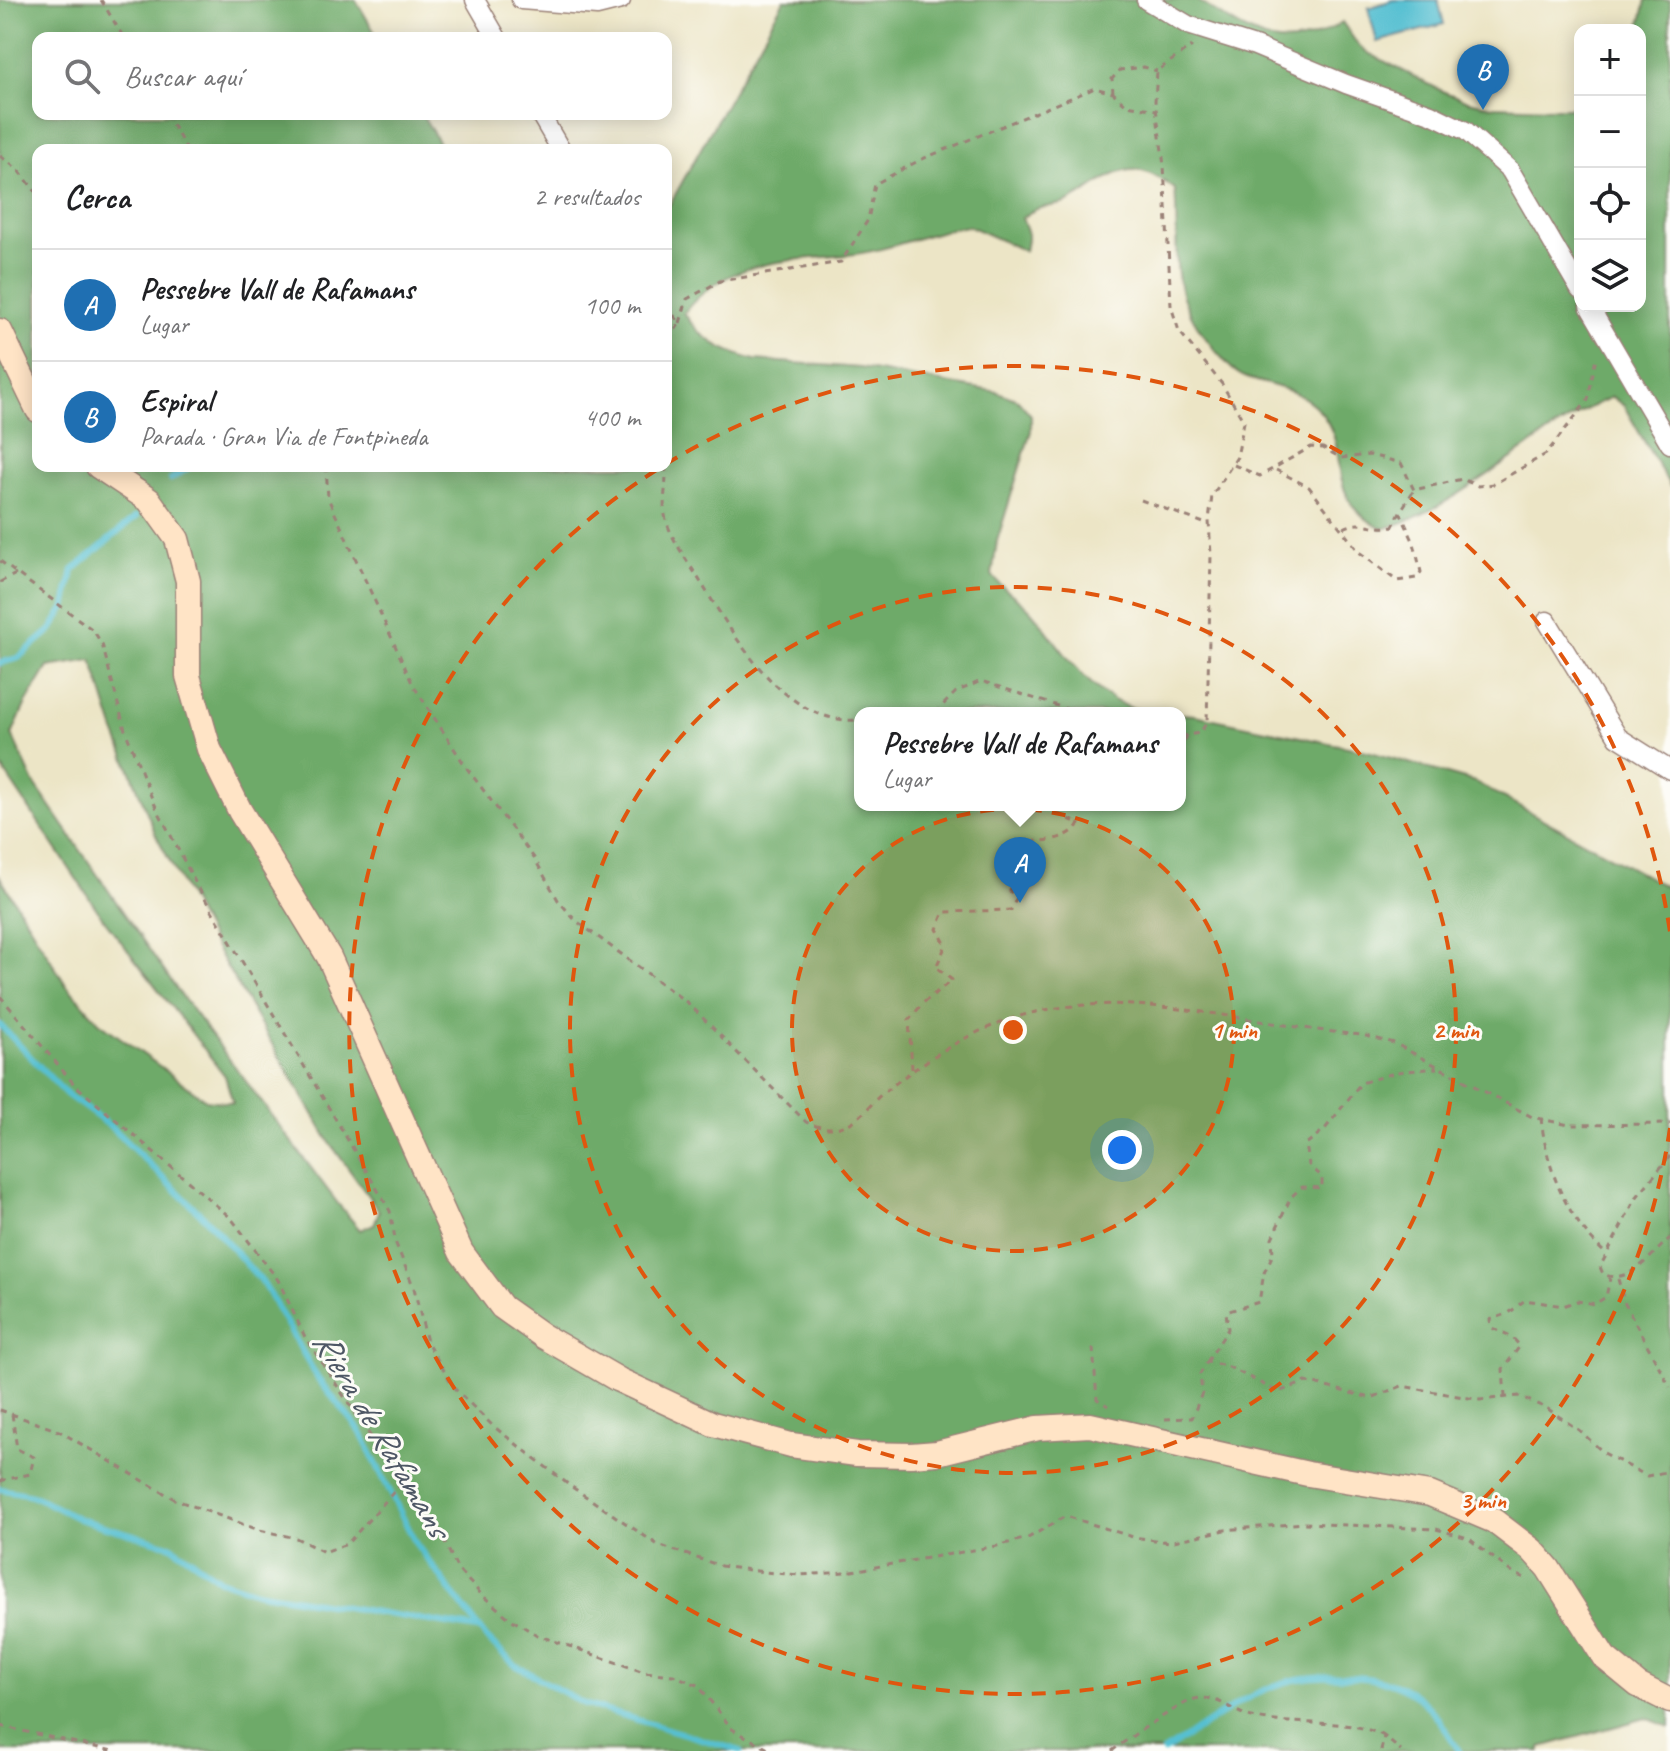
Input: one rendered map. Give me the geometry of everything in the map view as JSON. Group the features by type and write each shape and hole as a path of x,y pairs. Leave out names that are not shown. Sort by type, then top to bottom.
{"main road":[{"path":"0,331 32,398"},
{"path":"107,472 149,500 177,539 188,581 188,676 209,749 240,811 329,957 461,1252 502,1307 543,1336 619,1380 713,1424 756,1437 827,1450 911,1455 937,1453 1060,1425 1118,1429 1308,1474 1430,1494 1477,1512 1516,1536 1548,1568 1604,1657 1638,1685 1670,1701"}],"street":[{"path":"475,0 494,32"},
{"path":"521,0 597,6 621,0"},
{"path":"1146,0 1206,31 1255,46 1346,84 1431,114 1466,131 1494,153 1517,179 1574,279"},
{"path":"544,120 558,144"},
{"path":"1592,312 1670,444"},
{"path":"1547,621 1618,737 1670,770"}],"path":[{"path":"101,0 120,32"},
{"path":"1113,93 1112,79 1120,70 1144,67 1157,71 1182,56 1206,31"},
{"path":"1157,71 1156,110 1164,165 1171,306 1179,331 1222,384 1244,422 1242,444 1234,465 1212,496 1207,722 1200,733 1186,735"},
{"path":"672,334 680,323 687,299 720,281 841,262 868,220 875,184 920,160 1095,88 1113,93 1127,105 1156,110"},
{"path":"170,120 184,144"},
{"path":"0,156 19,170 32,187"},
{"path":"672,313 680,323"},
{"path":"1344,528 1369,522 1385,528 1393,526 1414,490 1462,479 1478,486 1494,484 1546,454 1588,400 1594,359 1610,343"},
{"path":"1234,465 1260,476 1276,470 1311,447 1323,448 1341,458 1384,457 1401,463 1414,490"},
{"path":"1276,470 1309,487 1344,528 1350,542 1397,581 1416,578 1421,572 1414,543 1400,512"},
{"path":"326,472 328,498 413,685 460,758 575,920 689,1004 728,1039 795,1114 815,1126 840,1127 851,1123 912,1070 963,1039 1009,1019 1091,1005 1162,1008 1309,1031 1362,1035 1394,1043 1491,1097 1541,1118 1569,1125 1670,1124"},
{"path":"665,472 665,516 689,563 743,647 788,696 811,711 838,721 854,720"},
{"path":"1141,500 1209,525"},
{"path":"0,561 93,630 102,644 125,730 153,801 195,882 390,1211 396,1244 414,1288 427,1342 442,1372 470,1406 493,1426 636,1531 675,1552 721,1566 800,1575 846,1572 997,1546 1028,1538 1066,1516 1133,1537 1169,1542 1225,1530 1303,1523 1403,1526 1451,1531 1468,1538 1514,1574 1562,1590"},
{"path":"0,582 16,574"},
{"path":"941,707 956,692 981,681 1061,707"},
{"path":"912,1070 909,1020 923,1003 952,980 936,967 946,945 937,929 944,912 1011,910 1016,899 1010,891 1013,878 1033,862 1024,841 1040,842 1073,834 1080,824 1055,813 1058,811"},
{"path":"0,996 74,1084 231,1218 250,1239 278,1280 313,1350 402,1484 437,1526 458,1570 509,1618 537,1635 644,1672 673,1675 698,1685 732,1729 772,1751"},
{"path":"1162,1420 1192,1418 1202,1393 1200,1374 1228,1329 1226,1312 1259,1302 1264,1273 1273,1254 1272,1238 1291,1197 1302,1187 1322,1188 1322,1177 1309,1165 1306,1144 1325,1129 1361,1083 1397,1072 1440,1067"},
{"path":"1541,1118 1553,1178 1584,1232 1606,1254"},
{"path":"1670,1156 1636,1198 1600,1267 1603,1274 1618,1278 1637,1268 1670,1238"},
{"path":"1505,1397 1503,1369 1520,1346 1511,1336 1492,1328 1490,1320 1509,1313 1525,1300 1563,1306 1577,1301 1595,1304 1606,1297 1610,1278"},
{"path":"1618,1278 1625,1304 1670,1387"},
{"path":"1093,1348 1097,1399 1118,1411"},
{"path":"1207,1362 1227,1366 1278,1392 1306,1382 1371,1398 1402,1386 1480,1400 1519,1396 1548,1409 1580,1431 1604,1453 1647,1476 1670,1471"},
{"path":"0,1410 59,1431 176,1500 259,1530 296,1538 324,1552 347,1544 402,1484"},
{"path":"0,1481 30,1474 34,1457 17,1449 12,1414"},
{"path":"1112,1751 1193,1699 1203,1698 1213,1698 1249,1716 1284,1723 1347,1724 1384,1736 1401,1751"},
{"path":"0,1726 113,1751"},
{"path":"1381,1751 1384,1736"}],"green space":[{"path":"0,0 356,0 375,32 32,32 32,120 426,120 440,144 32,144 32,472 672,472 672,200 784,0 1197,0 1251,32 1284,42 1321,34 1342,22 1358,45 1370,54 1468,101 1493,106 1569,108 1574,105 1574,312 1646,312 1646,24 1640,24 1646,0 1670,0 1670,486 1624,406 1612,397 1554,429 1441,505 1382,529 1363,516 1351,502 1340,472 1335,442 1319,410 1304,397 1238,373 1199,328 1181,290 1178,273 1175,189 1141,171 1116,174 1071,200 1027,214 1022,218 1028,234 1025,251 969,226 955,228 860,253 780,262 738,272 700,295 684,313 698,331 715,344 755,360 860,368 998,392 1018,400 1031,415 1031,431 997,541 992,575 1032,612 1085,678 1097,689 1128,707 854,707 854,811 1186,811 1186,714 1195,715 1367,751 1475,782 1670,889 1670,1727 1646,1718 1541,1747 1541,1751 0,1751 0,877 66,985 99,1022 206,1100 233,1103 225,1076 102,917 0,765","holes":["92,660 114,729 156,835 214,945 330,1143 379,1211 374,1224 360,1230 339,1205 178,991 34,783 12,735 25,705 48,667"]}],"water":[{"path":"1393,0 1438,0 1444,24 1377,42 1368,8"}],"waterway":[{"path":"171,479 182,472"},
{"path":"0,663 18,658 51,630 65,607 73,570 136,517"},
{"name":"Riera de Rafamans","path":"0,1025 66,1094 110,1126 208,1221 264,1284 318,1379 360,1431 416,1544 487,1639 515,1665 584,1704 741,1751"},
{"path":"0,1489 32,1495 79,1519 172,1546 220,1580 256,1592 478,1629"},
{"name":"Riera de Rafamans","path":"1164,1751 1259,1692 1294,1680 1328,1676 1370,1678 1403,1688 1438,1718 1459,1751"}],"place":[{"name":"Espiral","path":"1483,110"},
{"name":"Pessebre Vall de Rafamans","path":"1020,903"}]}
